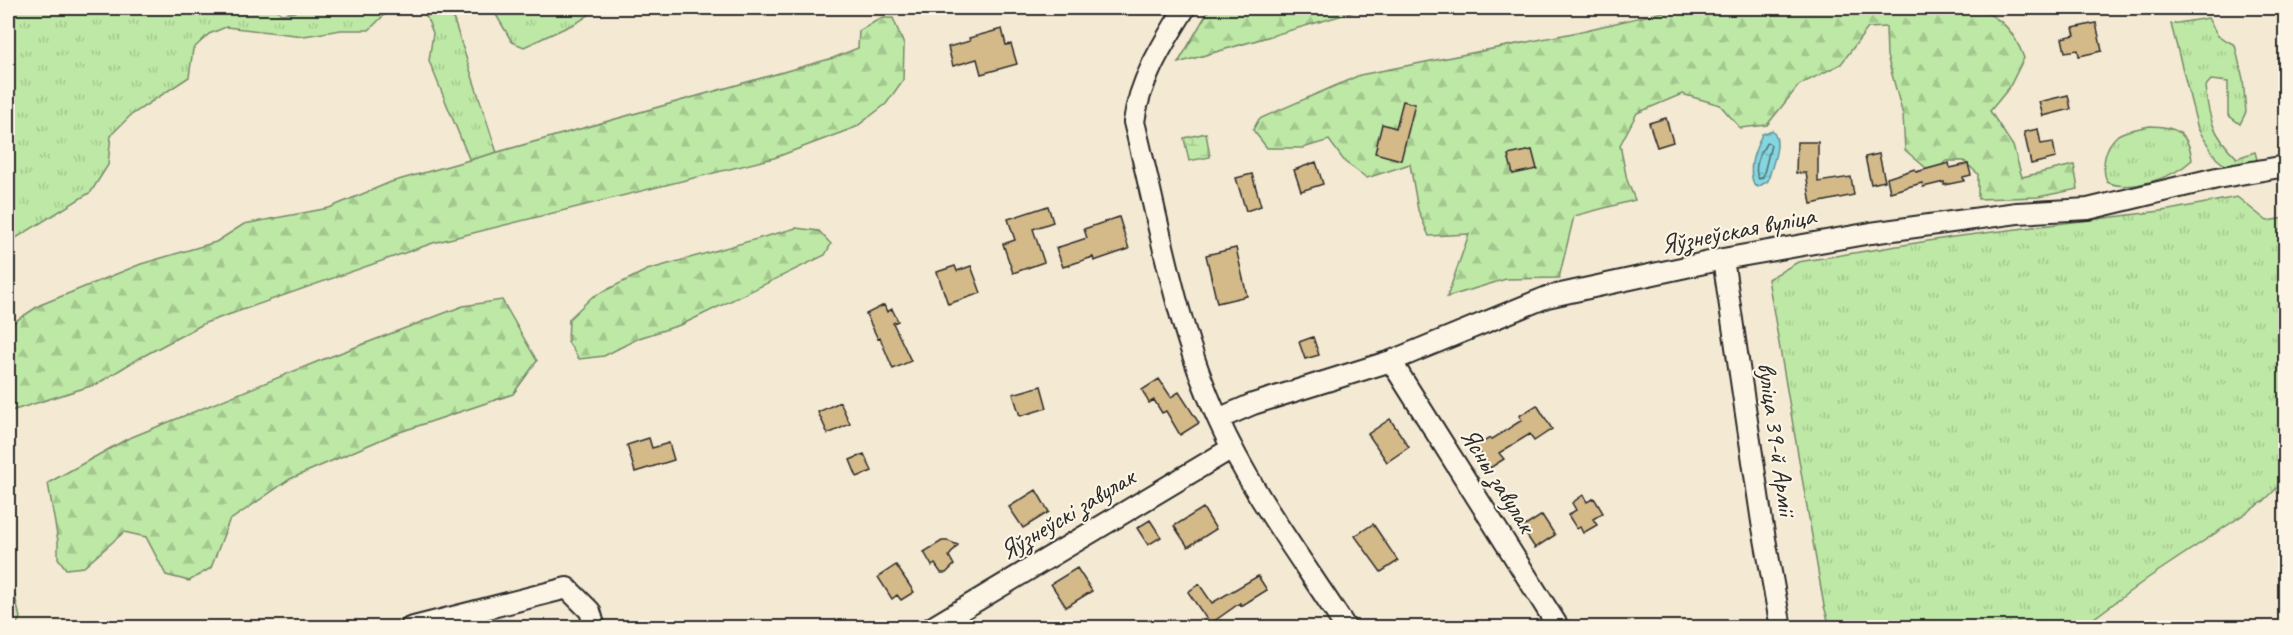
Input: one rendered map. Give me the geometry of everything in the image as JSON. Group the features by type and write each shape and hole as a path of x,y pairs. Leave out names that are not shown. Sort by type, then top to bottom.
{"street":[{"path":"1185,8 1165,41 1136,104 1134,122 1187,339 1232,448 1346,627"},
{"name":"Яўзнеўская вуліца","path":"1218,418 1252,404 1391,361 1547,297 1723,259 1871,233 2017,213 2088,209 2217,178 2286,166"},
{"name":"вуліца 39-й Арміі","path":"1723,259 1762,522 1781,627"},
{"name":"Ясны завулак","path":"1391,361 1559,627"},
{"name":"Яўзнеўскі завулак","path":"931,627 1232,448"},
{"path":"410,627 567,588 590,611 595,627"}],"green space":[{"path":"13,8 276,8 281,14 295,12 297,8 391,8 369,30 341,30 304,36 226,27 209,34 193,49 189,77 131,115 111,135 108,165 91,192 8,243 8,12"},
{"path":"425,8 450,8 497,153 470,161 429,61 433,33"},
{"path":"492,8 599,8 578,22 524,47 512,42"},
{"path":"1210,8 1367,8 1178,63"},
{"path":"1680,8 1976,8 1985,12 2006,27 2016,40 2024,58 2009,88 1990,111 2013,146 2022,177 2074,165 2078,189 2038,197 1978,199 1978,174 1964,161 1946,161 1933,174 1905,150 1903,115 1887,56 1886,27 1868,28 1841,64 1799,85 1767,125 1740,128 1720,105 1682,94 1637,113 1620,145 1627,180 1635,200 1574,216 1559,278 1506,279 1447,297 1469,234 1429,236 1418,210 1410,164 1367,178 1345,162 1329,140 1303,148 1267,148 1253,130 1259,119 1360,75 1573,33"},
{"path":"881,18 893,18 904,45 903,80 886,104 856,127 774,158 433,243 205,323 97,384 8,412 8,326 40,305 141,264 216,242 244,224 329,208 391,182 833,58 858,48 859,31"},
{"path":"2208,18 2218,36 2235,45 2243,79 2246,112 2240,124 2228,115 2228,82 2211,80 2205,87 2214,126 2222,142 2237,158 2255,152 2258,163 2230,170 2216,158 2198,129 2171,24"},
{"path":"2159,126 2180,133 2188,143 2192,160 2174,172 2151,182 2127,186 2107,182 2104,163 2113,140 2125,132"},
{"path":"1206,133 1210,157 1189,161 1184,138"},
{"path":"2237,197 2267,221 2285,218 2285,480 2264,501 2148,578 2082,627 1830,627 1824,606 1768,279 1798,262 1953,237 2169,210"},
{"path":"796,228 819,231 831,244 825,255 683,324 639,338 604,356 579,359 568,342 569,319 592,297 647,270"},
{"path":"502,300 537,361 513,394 394,434 290,479 229,521 211,568 189,581 166,575 146,537 124,532 84,567 66,569 58,558 58,541 48,483 127,439 319,361 463,306"},
{"path":"8,566 20,618 15,627 8,627"}],"water":[{"path":"1772,130 1777,141 1776,154 1768,181 1758,187 1754,185 1752,178 1753,159 1762,134"}],"building":[{"path":"2096,23 2102,51 2079,56 2078,50 2065,52 2062,38 2075,35 2073,28"},
{"path":"1002,29 1006,45 1011,44 1017,64 981,74 977,59 953,66 948,47 970,41 969,38"},
{"path":"2068,95 2071,109 2043,116 2039,102"},
{"path":"1403,101 1415,104 1401,160 1375,153 1382,124 1396,128"},
{"path":"1666,118 1673,142 1657,147 1649,123"},
{"path":"2038,129 2041,144 2053,142 2056,158 2031,164 2024,132"},
{"path":"1797,142 1818,142 1818,182 1851,177 1854,195 1811,204 1806,173 1796,173"},
{"path":"1532,150 1537,169 1513,174 1508,155"},
{"path":"1879,154 1885,181 1871,184 1865,157"},
{"path":"1316,162 1323,184 1301,191 1294,170"},
{"path":"1949,163 1950,168 1968,164 1971,175 1963,177 1964,181 1944,185 1944,182 1923,187 1922,183 1890,192 1887,178 1915,169 1916,172"},
{"path":"1252,174 1261,206 1246,211 1236,178"},
{"path":"1048,206 1053,222 1033,229 1044,262 1013,273 1003,244 1015,240 1008,219"},
{"path":"1119,217 1129,249 1094,261 1093,257 1063,267 1056,248 1087,238 1084,229"},
{"path":"1236,248 1247,296 1217,303 1206,255"},
{"path":"955,266 957,271 971,266 981,293 948,304 937,272"},
{"path":"884,305 887,312 892,309 898,321 893,323 911,361 893,369 880,338 878,339 866,314"},
{"path":"1313,337 1319,355 1305,359 1299,342"},
{"path":"1159,379 1171,397 1179,392 1199,423 1180,435 1166,411 1162,413 1154,400 1149,403 1142,390"},
{"path":"1041,386 1047,408 1020,416 1013,394"},
{"path":"840,402 850,424 828,434 818,412"},
{"path":"1537,405 1552,429 1534,441 1530,434 1499,453 1504,459 1490,468 1476,446 1490,438 1491,440 1522,420 1519,416"},
{"path":"1390,419 1409,447 1387,462 1368,434"},
{"path":"649,438 652,448 669,443 674,460 635,472 627,445"},
{"path":"864,454 872,471 857,477 850,460"},
{"path":"1036,490 1049,512 1023,528 1009,507"},
{"path":"1583,495 1587,502 1594,498 1603,513 1593,519 1597,525 1583,533 1580,527 1577,529 1568,515 1576,510 1572,503"},
{"path":"1203,508 1216,529 1188,547 1174,526"},
{"path":"1542,515 1555,535 1535,548 1522,528"},
{"path":"1150,520 1161,537 1148,545 1137,528"},
{"path":"1373,524 1398,561 1381,572 1355,536"},
{"path":"942,541 958,545 949,556 954,565 946,573 941,573 935,564 932,566 924,552"},
{"path":"896,565 914,592 901,600 897,595 892,599 878,577"},
{"path":"1077,568 1092,591 1066,607 1051,584"},
{"path":"1258,576 1267,590 1241,606 1240,603 1210,624 1188,592 1199,584 1212,603"}]}
